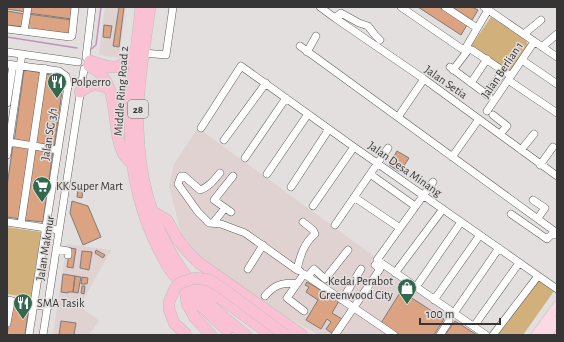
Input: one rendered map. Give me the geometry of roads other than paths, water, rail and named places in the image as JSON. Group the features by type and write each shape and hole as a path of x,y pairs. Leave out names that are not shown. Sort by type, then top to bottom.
{"highway":[{"name":"Middle Ring Road 2","path":"141,7 138,152 150,210 190,288"},
{"name":"Middle Ring Road 2","path":"150,7 140,51 130,108 132,164 137,192 148,227 168,266 234,335"},
{"path":"87,63 118,67 122,66 140,51"},
{"path":"87,63 102,75 109,88 113,101 119,138 124,154 132,164"},
{"path":"80,92 91,85 98,84 109,88"},
{"path":"150,210 167,220 178,240 199,263 302,335"},
{"path":"187,335 174,323 169,309 169,302 175,288 180,283 195,278 209,280 222,288 285,335"},
{"path":"211,335 195,318 187,304 190,288 212,292 271,335"},
{"name":"Middle Ring Road 2","path":"216,315 246,335"}],"main road":[{"path":"536,335 557,306"},
{"path":"547,335 556,326"}],"street":[{"path":"24,31 28,7"},
{"path":"7,29 71,37 75,7"},
{"name":"Jalan Makmur","path":"43,335 80,92 87,63 92,7"},
{"path":"140,51 166,55 172,7"},
{"name":"Jalan Setia","path":"320,7 424,79 557,176"},
{"path":"400,7 464,49 472,50 487,59 557,113"},
{"path":"445,7 477,28"},
{"path":"495,100 452,69 489,9 557,57"},
{"path":"335,18 341,13 359,23 366,24 380,40"},
{"path":"524,34 541,20"},
{"path":"542,46 557,34"},
{"path":"306,52 316,36"},
{"name":"Jalan Berlian 1","path":"500,134 507,126 490,113 495,100 534,42"},
{"path":"300,46 306,52 398,116 452,157 538,218 557,234"},
{"path":"7,52 78,62 79,66 87,63"},
{"path":"7,103 8,88 13,64 22,54"},
{"path":"471,83 487,59"},
{"path":"522,60 557,84"},
{"path":"13,64 44,68 21,224"},
{"path":"7,155 13,64"},
{"name":"Jalan Desa Minang","path":"201,128 241,66 354,147 378,162 423,196 557,289"},
{"name":"Jalan SG 3/1","path":"29,335 68,86 67,79 59,71 44,68"},
{"path":"486,94 504,71"},
{"path":"398,116 424,79"},
{"path":"224,140 266,83"},
{"path":"245,158 286,98"},
{"path":"267,174 308,114"},
{"path":"452,157 479,119"},
{"path":"291,187 329,129"},
{"path":"521,150 534,134"},
{"path":"8,145 33,146 58,150"},
{"path":"313,206 354,147"},
{"path":"540,164 553,147"},
{"path":"335,225 388,148"},
{"path":"220,173 210,184 200,190 184,176 181,176 178,184 198,212 209,223 230,226 245,233 394,335"},
{"path":"370,174 415,206"},
{"path":"213,223 228,210 214,200 233,176"},
{"path":"376,262 433,182"},
{"path":"354,197 400,228"},
{"path":"533,200 545,208 538,218"},
{"path":"395,273 443,209"},
{"path":"511,214 547,239 551,235 557,234"},
{"path":"7,222 59,230"},
{"path":"297,270 304,246 315,234 313,230 302,222"},
{"path":"416,287 461,222"},
{"path":"434,300 480,235"},
{"path":"248,269 263,245"},
{"path":"454,313 499,248"},
{"path":"56,250 68,251 68,255"},
{"path":"304,312 287,298 297,283 314,269 325,279 348,250"},
{"path":"376,262 395,273 486,335"},
{"path":"335,335 380,269 376,262"},
{"path":"474,326 519,263"},
{"path":"342,300 361,268"},
{"path":"493,335 538,276"},
{"path":"265,296 272,287 297,283"},
{"path":"348,290 361,297"},
{"path":"7,323 9,300 48,307"},
{"path":"440,335 449,322"}],"waterway":[{"path":"90,50 96,45 101,7"},
{"path":"7,37 77,48"}],"place":[{"name":"Polperro","path":"57,99"},
{"name":"KK Super Mart","path":"42,203"},
{"name":"Kedai Perabot Greenwood City","path":"407,305"},
{"name":"SMA Tasik","path":"23,320"}]}
